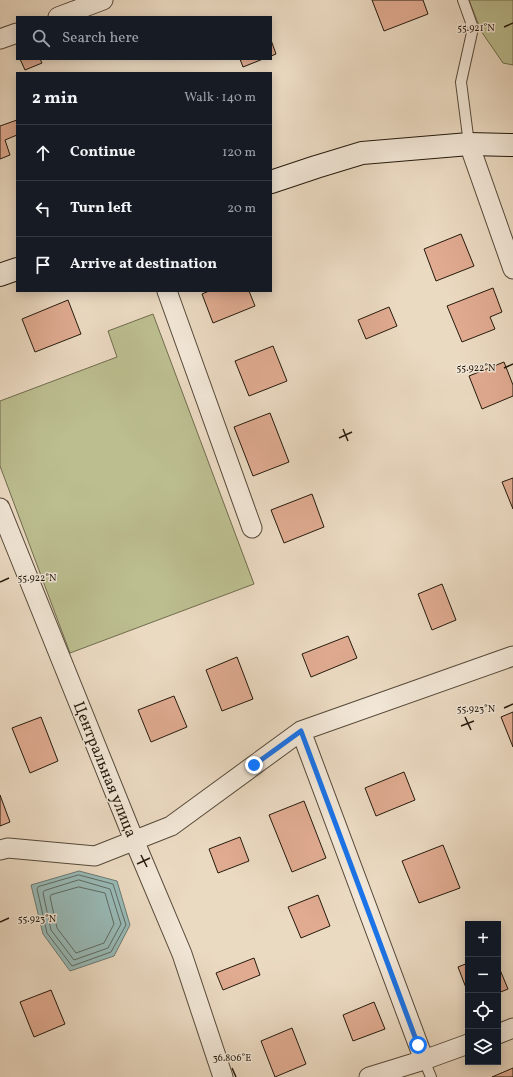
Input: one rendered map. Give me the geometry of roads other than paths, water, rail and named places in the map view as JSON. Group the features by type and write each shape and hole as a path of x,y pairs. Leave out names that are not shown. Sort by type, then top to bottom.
{"main road":[{"path":"272,182 362,153 469,144 513,144"},
{"path":"0,275 16,269"}],"street":[{"path":"61,16 103,0"},
{"path":"0,40 16,33"},
{"path":"469,144 513,269"},
{"path":"166,292 252,528"},
{"name":"Центральная улица","path":"0,508 134,840 182,954 223,1077"},
{"path":"0,850 8,848 95,856 171,826 301,731 513,656"},
{"path":"301,731 427,1069"},
{"path":"501,1033 513,1028"},
{"path":"368,1077 427,1069 465,1046"}],"lane":[{"path":"463,0 472,28 461,82 469,144"}],"water":[{"path":"79,871 117,881 130,925 114,956 70,971 43,934 31,885"}]}
